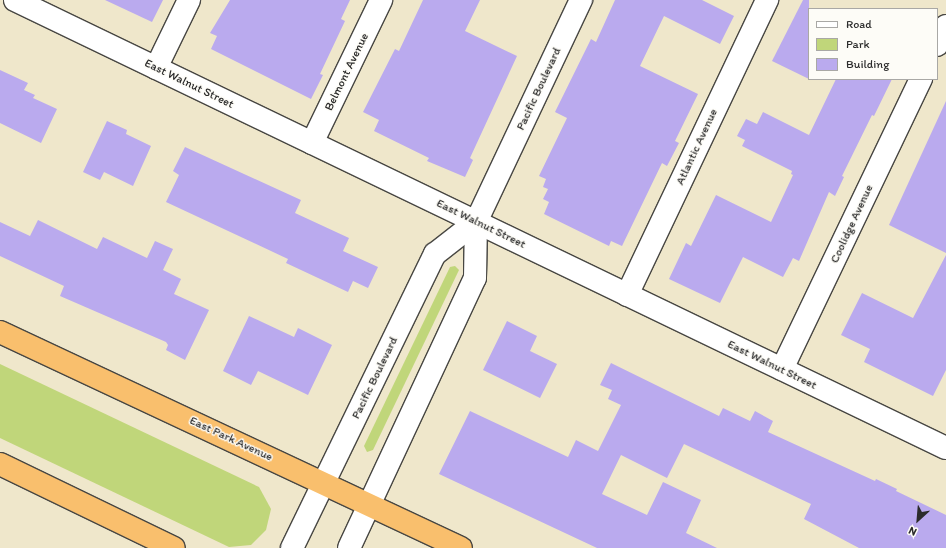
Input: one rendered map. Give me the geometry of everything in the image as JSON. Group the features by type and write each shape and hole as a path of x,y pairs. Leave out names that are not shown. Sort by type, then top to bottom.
{"highway":[{"name":"East Park Avenue","path":"0,332 370,504 461,548"},
{"path":"0,464 174,548"}],"street":[{"name":"East Walnut Street","path":"15,0 782,369 944,441"},
{"path":"156,68 189,0"},
{"name":"Belmont Avenue","path":"312,143 381,0"},
{"name":"Pacific Boulevard","path":"350,548 475,278 476,222 581,0"},
{"name":"Atlantic Avenue","path":"627,295 767,0"},
{"path":"938,43 946,26"},
{"name":"Coolidge Avenue","path":"782,369 921,80"},
{"name":"Pacific Boulevard","path":"292,548 325,483 435,254 476,222"}],"green space":[{"path":"455,266 459,270 373,450 367,452 364,446 450,267"},
{"path":"0,364 259,487 271,509 266,530 251,545 229,547 0,438"}],"building":[{"path":"105,0 163,0 152,22"},
{"path":"230,0 350,0 341,19 345,21 320,74 323,75 311,99 211,49 217,36 210,33"},
{"path":"423,0 480,0 465,31 517,56 470,158 473,160 465,177 427,161 429,158 374,131 379,120 363,112 395,49 399,51"},
{"path":"615,0 702,0 734,16 720,44 664,16 640,66 698,94 675,141 679,143 667,166 662,163 622,246 611,241 609,246 544,214 549,202 543,199 548,189 543,187 546,179 539,176 567,118 555,112 591,39 596,42"},
{"path":"803,0 809,0 808,79 772,61"},
{"path":"0,70 28,83 24,90 35,95 33,98 57,109 41,143 0,123"},
{"path":"836,80 892,80 874,116 872,115 842,176 844,177 835,196 829,192 799,261 793,258 783,277 743,257 720,303 669,279 686,243 691,246 716,195 771,222 793,175 791,174 792,171 742,146 745,140 737,136 746,119 757,124 763,112 809,135"},
{"path":"946,101 946,253 889,225"},
{"path":"107,121 127,130 126,134 151,146 133,186 104,172 100,180 83,172"},
{"path":"185,147 301,200 295,213 349,238 343,251 378,267 368,288 353,281 348,292 286,263 288,259 166,202 179,175 173,171"},
{"path":"38,220 97,249 103,237 147,258 155,241 173,249 163,270 181,279 174,294 209,310 185,360 166,350 168,345 166,342 60,296 64,286 0,256 0,222 30,236"},
{"path":"946,255 946,370 933,396 864,362 870,349 841,335 862,293 913,318"},
{"path":"249,316 294,337 298,328 332,345 308,395 258,371 251,385 223,371"},
{"path":"507,321 537,336 530,351 557,364 540,398 483,370"},
{"path":"611,363 719,416 723,408 750,421 755,411 773,421 768,432 875,481 876,479 897,489 896,491 946,515 946,548 859,548 804,519 811,504 684,444 667,478 621,455 602,494 647,515 663,482 701,500 686,533 717,548 597,548 439,474 470,411 568,457 576,440 598,451 621,405 608,399 612,390 600,385"}]}
